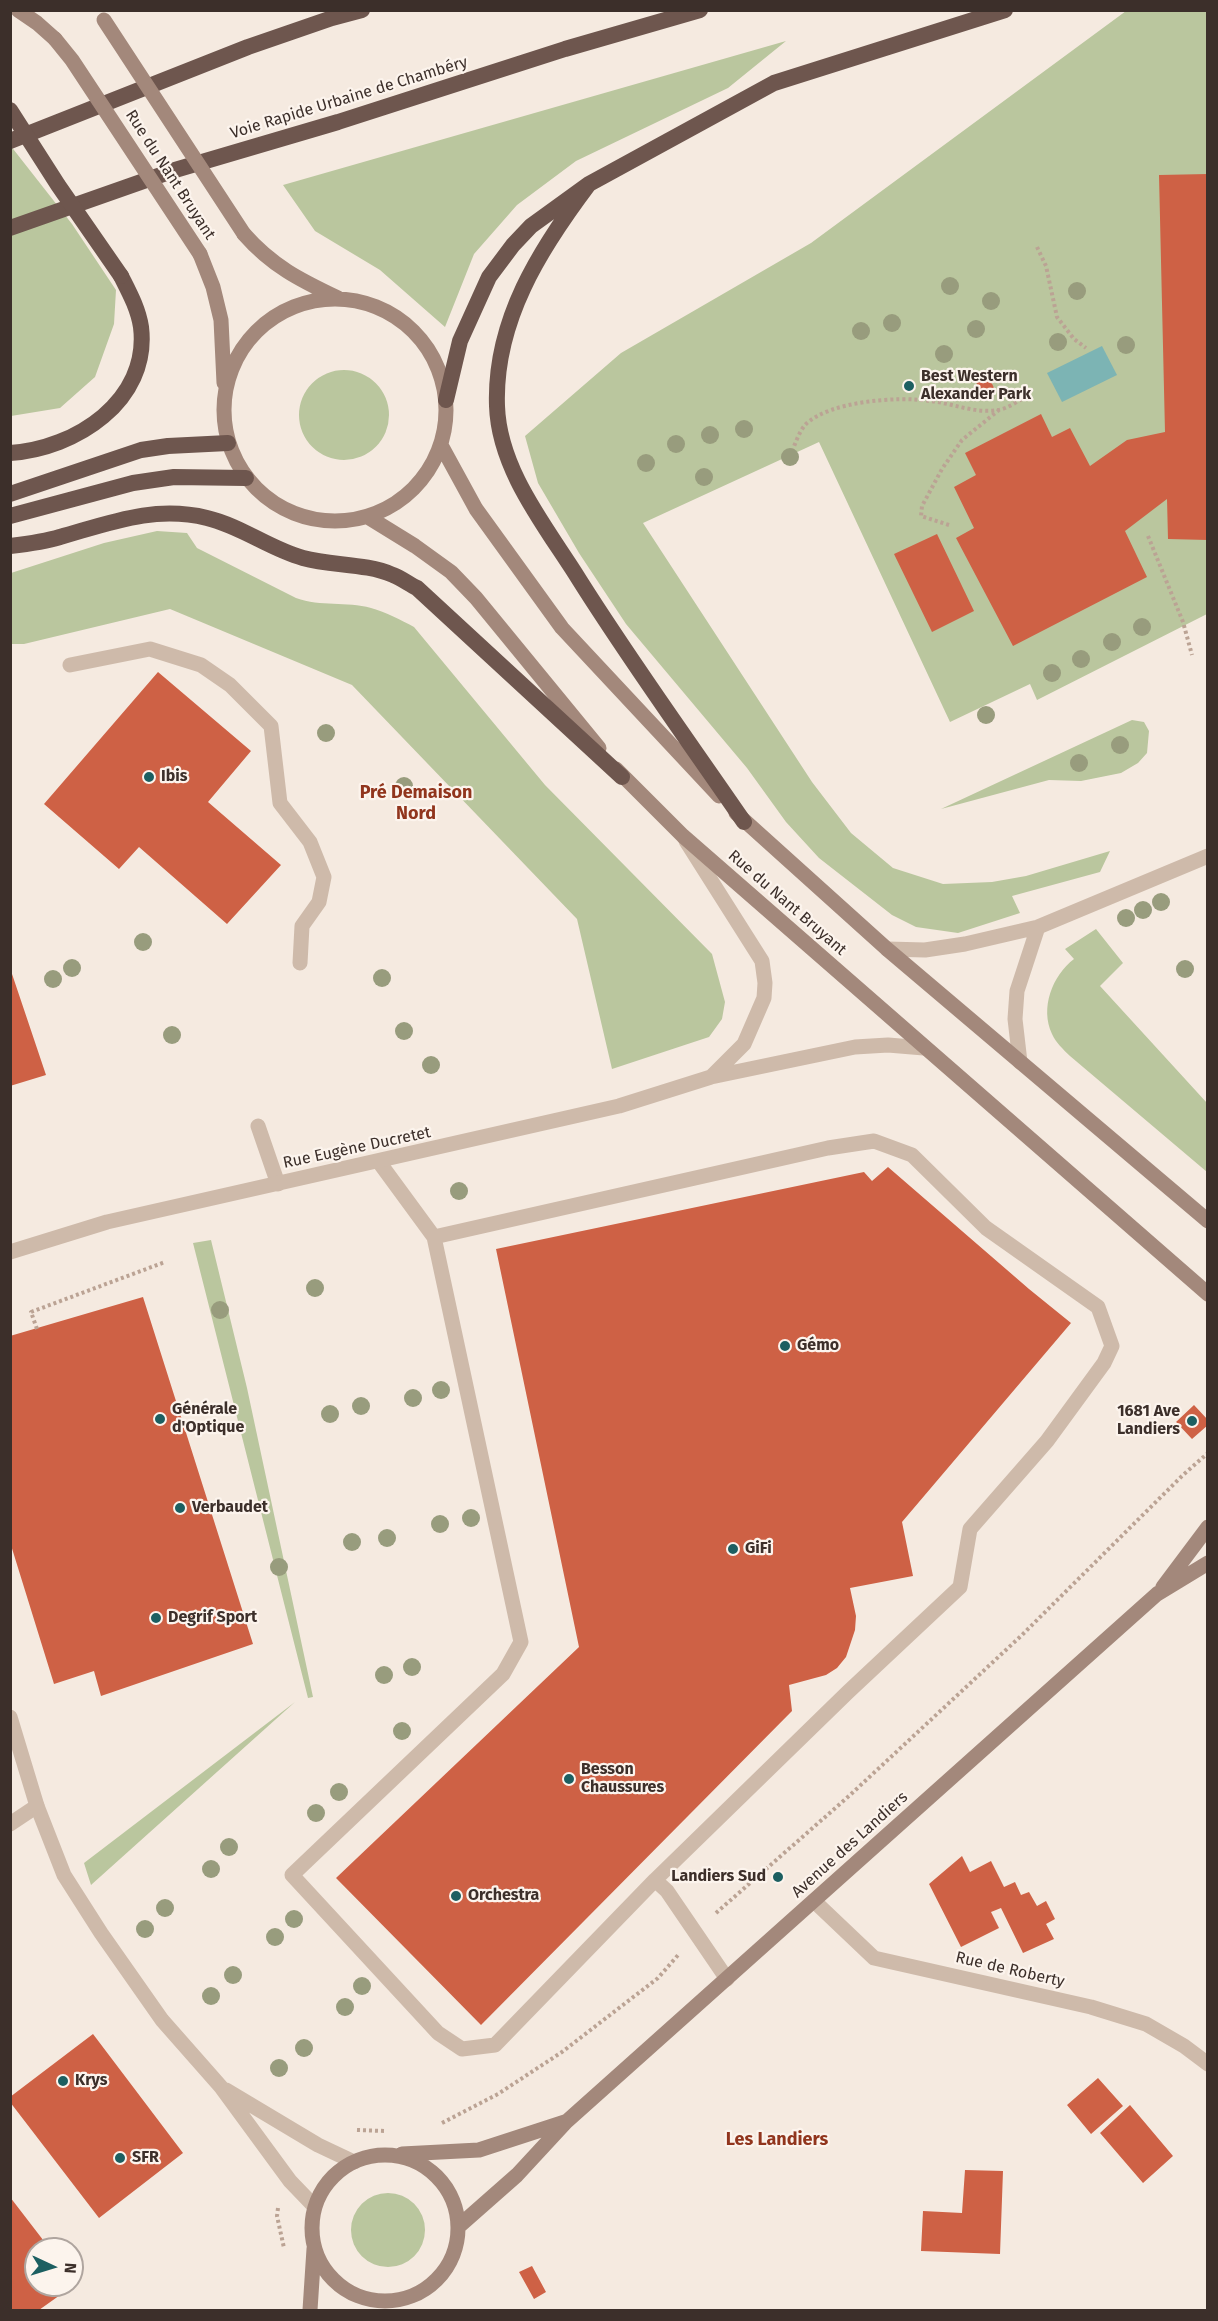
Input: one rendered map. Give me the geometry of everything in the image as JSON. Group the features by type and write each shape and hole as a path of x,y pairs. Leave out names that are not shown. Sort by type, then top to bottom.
{"highway":[{"path":"10,141 215,60 355,10"},
{"path":"332,18 362,10"},
{"name":"Voie Rapide Urbaine de Chambéry","path":"10,228 175,170 338,122 565,49 700,10"},
{"path":"446,400 459,341 489,277 513,245 531,226 589,184 774,83 1005,10"},
{"path":"10,110 121,276 135,303 141,328 138,366 128,387 106,413 89,428 70,439 48,448 10,453"},
{"path":"589,184 541,253 513,309 498,377 497,407 500,431 514,472 529,501 606,622 744,822"},
{"path":"10,494 141,450 168,446 228,443"},
{"path":"10,516 133,483 174,477 246,478"},
{"path":"10,546 56,538 124,519 158,513 182,513 239,529 289,554 317,562 392,574 417,588 622,777"}],"main road":[{"name":"Rue du Nant Bruyant","path":"18,10 55,39 72,60 200,254 213,287 221,320 224,424 234,460 246,478 266,498 288,512 314,520 341,522 368,517 392,506 413,490 430,469 441,445 446,423 446,400 438,370 430,352 413,330 392,313 366,302 338,298 301,281 262,254 244,234 102,15"},
{"path":"224,392 234,361 252,334 277,314 306,301 338,298"},
{"name":"Rue du Nant Bruyant","path":"441,445 476,509 562,628 744,822 887,949 1208,1221"},
{"name":"Rue du Nant Bruyant","path":"368,517 416,546 451,572 476,598 622,777 683,836 1208,1294"},
{"name":"Avenue des Landiers","path":"1157,1594 1208,1527"},
{"name":"Avenue des Landiers","path":"458,2227 517,2175 566,2122 1157,1594 1208,1563"},
{"name":"Avenue des Landiers","path":"381,2155 479,2150 566,2122"},
{"path":"310,2310 315,2246 314,2206 325,2186 343,2167 362,2158 381,2155 401,2157 421,2164 437,2175 457,2208 458,2227 455,2249 446,2270 431,2286 413,2297 393,2303 369,2306 337,2286 324,2267 315,2246"}],"street":[{"path":"70,665 150,649 201,665 230,685 272,726 280,803 310,842 324,877 319,902 302,926 300,963"},
{"name":"Rue Eugène Ducretet","path":"683,836 762,961 765,983 764,998 744,1044 711,1077"},
{"path":"887,949 925,950 965,944 1038,927 1208,856"},
{"path":"1020,1062 1015,1019 1017,991 1038,927"},
{"name":"Rue Eugène Ducretet","path":"10,1252 107,1222 620,1106 711,1077 855,1047 888,1045 924,1048"},
{"path":"258,1126 278,1184"},
{"path":"379,1162 434,1237 521,1642 503,1674 292,1875 438,2033 462,2049 495,2045 655,1880 848,1692 960,1587 970,1529 1047,1441 1104,1363 1112,1346 1098,1307 986,1228 912,1155 874,1141 828,1148 434,1237"},
{"path":"10,1717 37,1806 64,1875 101,1933 162,2020 221,2087 290,2181 314,2206"},
{"path":"10,1824 37,1806"},
{"path":"655,1880 667,1891 727,1978"},
{"name":"Rue de Roberty","path":"814,1901 874,1958 1091,2007 1146,2024 1184,2046 1208,2064"},
{"path":"221,2087 318,2145 354,2162"}],"path":[{"path":"1037,247 1046,266 1057,317 1074,339 1086,348"},
{"path":"949,525 921,516 922,506 942,470 962,440 999,410 1027,396"},
{"path":"790,457 805,424 823,413 860,403 897,398 931,400 970,409 999,410"},
{"path":"1148,536 1182,622 1192,655"},
{"path":"37,1329 31,1312 165,1262"},
{"path":"433,2127 498,2094 562,2052 658,1978 720,1910 849,1796 1022,1635 1183,1474 1208,1453"},
{"path":"318,2145 332,2134 352,2130 388,2132"},
{"path":"286,2259 277,2216 280,2199 290,2181"}],"green space":[{"name":"Best Western Alexander Park","path":"1126,11 1207,11 1207,614 1037,700 1030,684 950,722 819,442 643,523 812,782 851,833 893,868 943,884 992,882 1026,876 1110,851 1100,872 1012,896 1020,913 958,933 916,927 892,915 819,858 786,822 747,768 626,624 579,553 538,483 525,436 621,353 811,243"},
{"path":"786,41 728,88 576,161 517,205 474,254 445,327 380,270 315,231 283,185"},
{"path":"10,145 72,224 116,290 114,324 95,377 60,408 11,416"},
{"path":"344,370 361,373 376,383 386,398 389,415 386,432 376,447 361,457 344,460 327,457 312,447 302,432 299,415 302,398 312,383 327,373"},
{"path":"157,531 187,533 197,548 296,598 371,608 414,627 545,785 712,954 725,1002 722,1019 709,1037 612,1069 577,919 352,685 170,609 24,644 11,644 11,573 104,543"},
{"path":"1132,720 1144,722 1149,731 1147,753 1138,763 1121,773 1081,781 1049,780 941,809"},
{"path":"1096,929 1123,963 1100,986 1207,1103 1207,1172 1070,1056 1052,1034 1047,1014 1050,993 1060,974 1074,959 1065,949"},
{"path":"211,1240 247,1388 313,1697 308,1698 193,1243"},
{"path":"295,1702 91,1885 84,1863"},
{"path":"381,2193 395,2193 409,2199 419,2209 425,2223 425,2237 419,2251 409,2261 395,2267 381,2267 367,2261 357,2251 351,2237 351,2223 357,2209 367,2199"}],"water":[{"path":"1102,346 1117,375 1062,402 1047,373"}],"building":[{"path":"1208,174 1208,540 1168,539 1167,499 1125,531 1147,577 1013,646 956,538 974,528 954,487 976,475 965,453 1041,414 1052,437 1070,428 1090,466 1127,440 1165,432 1159,175"},
{"path":"988,375 994,388 981,392 975,380"},
{"path":"937,534 974,611 932,632 894,554"},
{"name":"Ibis","path":"158,672 251,751 208,802 281,865 227,924 139,847 119,869 44,804"},
{"path":"10,968 46,1075 10,1086"},
{"path":"888,1167 1071,1323 902,1522 913,1576 850,1588 856,1616 855,1630 846,1657 837,1668 826,1675 789,1685 792,1711 481,2025 336,1878 579,1647 496,1249 864,1172 872,1181"},
{"path":"143,1297 253,1644 101,1696 94,1671 54,1684 10,1542 10,1336"},
{"name":"1681 Ave Landiers","path":"1194,1405 1208,1420 1208,1425 1192,1439 1176,1422"},
{"path":"962,1856 970,1872 991,1861 1004,1887 1015,1882 1021,1895 1029,1892 1037,1906 1046,1901 1055,1919 1046,1924 1054,1939 1023,1953 1001,1908 991,1912 999,1928 961,1947 929,1884"},
{"path":"93,2034 183,2153 99,2218 10,2102 10,2097"},
{"path":"1098,2078 1123,2106 1091,2134 1067,2105"},
{"path":"1130,2105 1173,2156 1143,2183 1100,2133"},
{"path":"965,2170 1003,2171 1000,2254 921,2251 923,2211 962,2213"},
{"path":"10,2197 41,2237 24,2237 24,2297 57,2297 39,2310 10,2310"},
{"path":"532,2266 546,2292 534,2299 519,2272"}],"place":[{"name":"Best Western Alexander Park","path":"909,386"},
{"name":"Ibis","path":"149,777"},
{"name":"Gémo","path":"785,1346"},
{"name":"Générale d'Optique","path":"160,1419"},
{"name":"1681 Ave Landiers","path":"1192,1421"},
{"name":"Verbaudet","path":"180,1508"},
{"name":"GiFi","path":"733,1549"},
{"name":"Degrif Sport","path":"156,1618"},
{"name":"Besson Chaussures","path":"569,1779"},
{"name":"Landiers Sud","path":"778,1877"},
{"name":"Orchestra","path":"456,1896"},
{"name":"Krys","path":"63,2081"},
{"name":"SFR","path":"120,2158"}],"district":[{"name":"Pré Demaison Nord","path":"416,803"},
{"name":"Les Landiers","path":"777,2140"}]}
